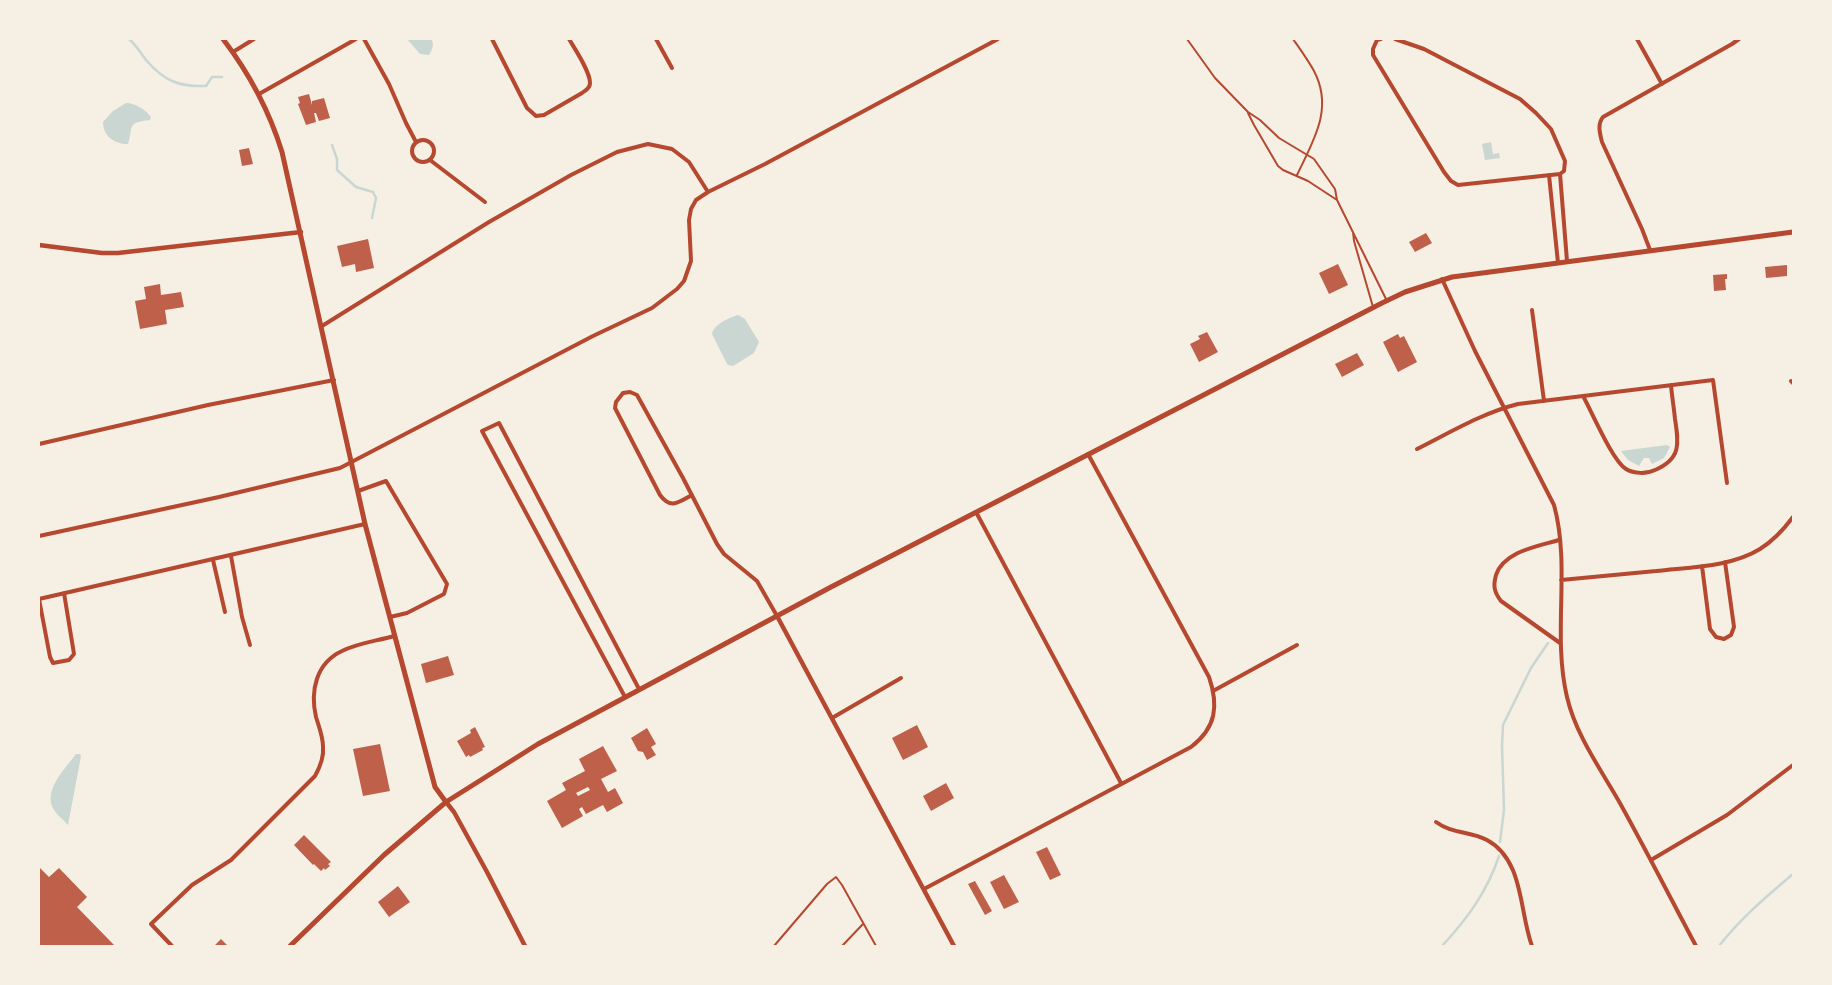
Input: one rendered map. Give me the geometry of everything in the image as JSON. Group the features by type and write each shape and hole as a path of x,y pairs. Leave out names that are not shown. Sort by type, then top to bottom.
{"main road":[{"path":"222,39 233,52 259,94 282,152 365,524 435,786 446,802"},
{"path":"290,946 384,855 446,802 538,744 777,616 1387,300 1442,279 1793,232"}],"street":[{"path":"233,52 254,39"},
{"path":"259,94 356,39"},
{"path":"364,39 390,84 416,142"},
{"path":"492,39 527,108 536,116 544,114 588,89 590,85 589,77 569,39"},
{"path":"656,39 672,68"},
{"path":"39,536 340,468 593,336 652,308 677,289 684,281 691,261 688,220 696,200 998,39"},
{"path":"1378,39 1373,49 1373,56 1444,172 1454,183 1458,185 1560,174 1564,170 1565,161 1551,129 1520,99 1424,49 1394,39"},
{"path":"1637,39 1662,84"},
{"path":"1650,250 1602,142 1599,129 1600,120 1738,39"},
{"path":"423,139 432,144 434,154 430,160 422,162 415,159 412,152 416,142 423,139"},
{"path":"322,326 488,222 571,175 617,152 648,144 672,149 689,162 708,192"},
{"path":"430,160 485,202"},
{"path":"1560,174 1567,261"},
{"path":"1549,175 1558,262"},
{"path":"39,245 88,252 118,252 301,232"},
{"path":"1442,279 1475,350 1549,494 1557,517 1560,540 1561,580 1560,643 1567,697 1576,725 1696,946"},
{"path":"1532,310 1544,401"},
{"path":"39,444 208,405 334,380"},
{"path":"1417,449 1457,428 1504,407 1713,380 1726,483"},
{"path":"1583,396 1616,459 1626,469 1638,473 1652,472 1665,466 1673,458 1679,444 1671,385"},
{"path":"692,495 671,504 660,495 615,408 616,402 623,393 630,392 636,395 692,495 717,544 724,554 757,581 954,946"},
{"path":"625,697 482,432 499,423 639,689"},
{"path":"924,889 1191,747 1205,734 1213,716 1215,706 1209,677 1088,454"},
{"path":"358,491 386,481 447,584 444,594 407,613 390,617"},
{"path":"976,512 1121,783"},
{"path":"1561,580 1725,562 1747,556 1760,549 1782,531 1793,517"},
{"path":"64,593 74,654 69,660 53,663 50,657 39,599 64,593 231,556 365,524"},
{"path":"1560,540 1518,553 1510,558 1497,572 1494,587 1494,592 1511,610 1560,643"},
{"path":"231,556 242,616 250,645"},
{"path":"212,560 225,612"},
{"path":"1702,566 1710,629 1716,637 1724,639 1731,635 1734,627 1725,562"},
{"path":"172,946 151,924 192,886 231,860 311,782 318,770 324,747 313,693 321,669 333,656 343,650 394,636"},
{"path":"1213,691 1297,645"},
{"path":"832,718 901,678"},
{"path":"1651,860 1727,815 1793,765"},
{"path":"446,802 454,812 487,872 525,946"},
{"path":"1436,822 1447,829 1482,838 1494,845 1506,856 1516,878 1532,946"}],"lane":[{"path":"1188,39 1215,78 1248,112 1260,120 1279,138 1314,159 1335,189 1338,200 1387,300"},
{"path":"1292,39 1314,71 1320,84 1323,106 1315,138 1297,175"},
{"path":"1248,112 1254,126 1278,166 1297,175 1338,200"},
{"path":"1353,230 1354,241 1373,307"},
{"path":"774,946 820,891 836,877 876,946"},
{"path":"842,946 863,924"}],"shaded area":[{"path":"407,39 431,39 433,45 429,55 420,54"},
{"path":"126,103 140,107 151,117 150,120 134,124 128,144 123,144 114,141 107,135 103,122 113,111"},
{"path":"1491,142 1493,154 1499,153 1500,158 1485,160 1482,144"},
{"path":"738,315 745,319 759,342 754,353 733,366 728,365 726,362 712,334 719,324"},
{"path":"1667,445 1670,447 1664,458 1652,464 1649,458 1644,458 1639,466 1628,460 1621,451"},
{"path":"76,754 81,756 68,825 54,810 51,803 51,795 56,780"}],"building":[{"path":"309,94 312,105 312,101 324,98 330,118 319,121 316,113 314,113 316,122 306,125 298,104 300,103 298,97"},
{"path":"249,148 253,164 242,166 239,150"},
{"path":"1426,233 1432,243 1415,252 1409,242"},
{"path":"368,239 374,268 356,272 355,264 342,267 337,246"},
{"path":"1338,264 1348,285 1329,294 1319,273"},
{"path":"1787,265 1787,276 1766,278 1765,267"},
{"path":"1727,274 1727,279 1725,279 1726,290 1714,291 1713,275"},
{"path":"160,284 161,295 181,292 184,307 165,310 167,324 140,329 135,301 146,299 144,287"},
{"path":"1207,332 1218,352 1199,362 1190,344 1200,339 1198,336"},
{"path":"1398,334 1400,338 1404,336 1417,362 1398,372 1383,342"},
{"path":"1357,353 1364,365 1342,377 1335,364"},
{"path":"448,656 454,675 426,683 421,664"},
{"path":"917,725 928,747 903,760 892,738"},
{"path":"475,727 485,747 470,757 469,755 466,757 457,741 471,733 470,730"},
{"path":"647,728 656,744 651,747 656,755 647,760 643,752 638,751 631,738"},
{"path":"380,744 390,791 363,796 353,749"},
{"path":"603,746 617,771 601,779 608,792 615,788 623,803 607,812 603,805 586,814 582,807 579,809 583,816 562,828 547,801 566,790 562,783 585,771 579,759","holes":["588,787 590,790 578,796 576,793"]},
{"path":"946,783 954,798 931,811 923,796"},
{"path":"304,835 331,862 328,864 330,866 325,870 324,868 321,871 313,865 294,845"},
{"path":"1047,847 1061,875 1050,880 1036,852"},
{"path":"39,867 49,877 59,868 87,897 77,907 115,946 39,946"},
{"path":"1004,875 1019,902 1004,909 990,882"},
{"path":"975,881 992,911 985,915 968,884"},
{"path":"398,886 410,902 389,917 378,902"},
{"path":"221,939 228,946 214,946"}],"waterway":[{"path":"129,39 159,73 180,84 206,86 212,77 222,77"},
{"path":"332,145 337,159 337,170 356,187 373,192 376,198 372,218"},
{"path":"1500,842 1504,810 1503,725 1531,668 1548,643"},
{"path":"1442,946 1460,926 1482,893 1499,856"},
{"path":"1719,946 1745,917 1793,874"}]}
